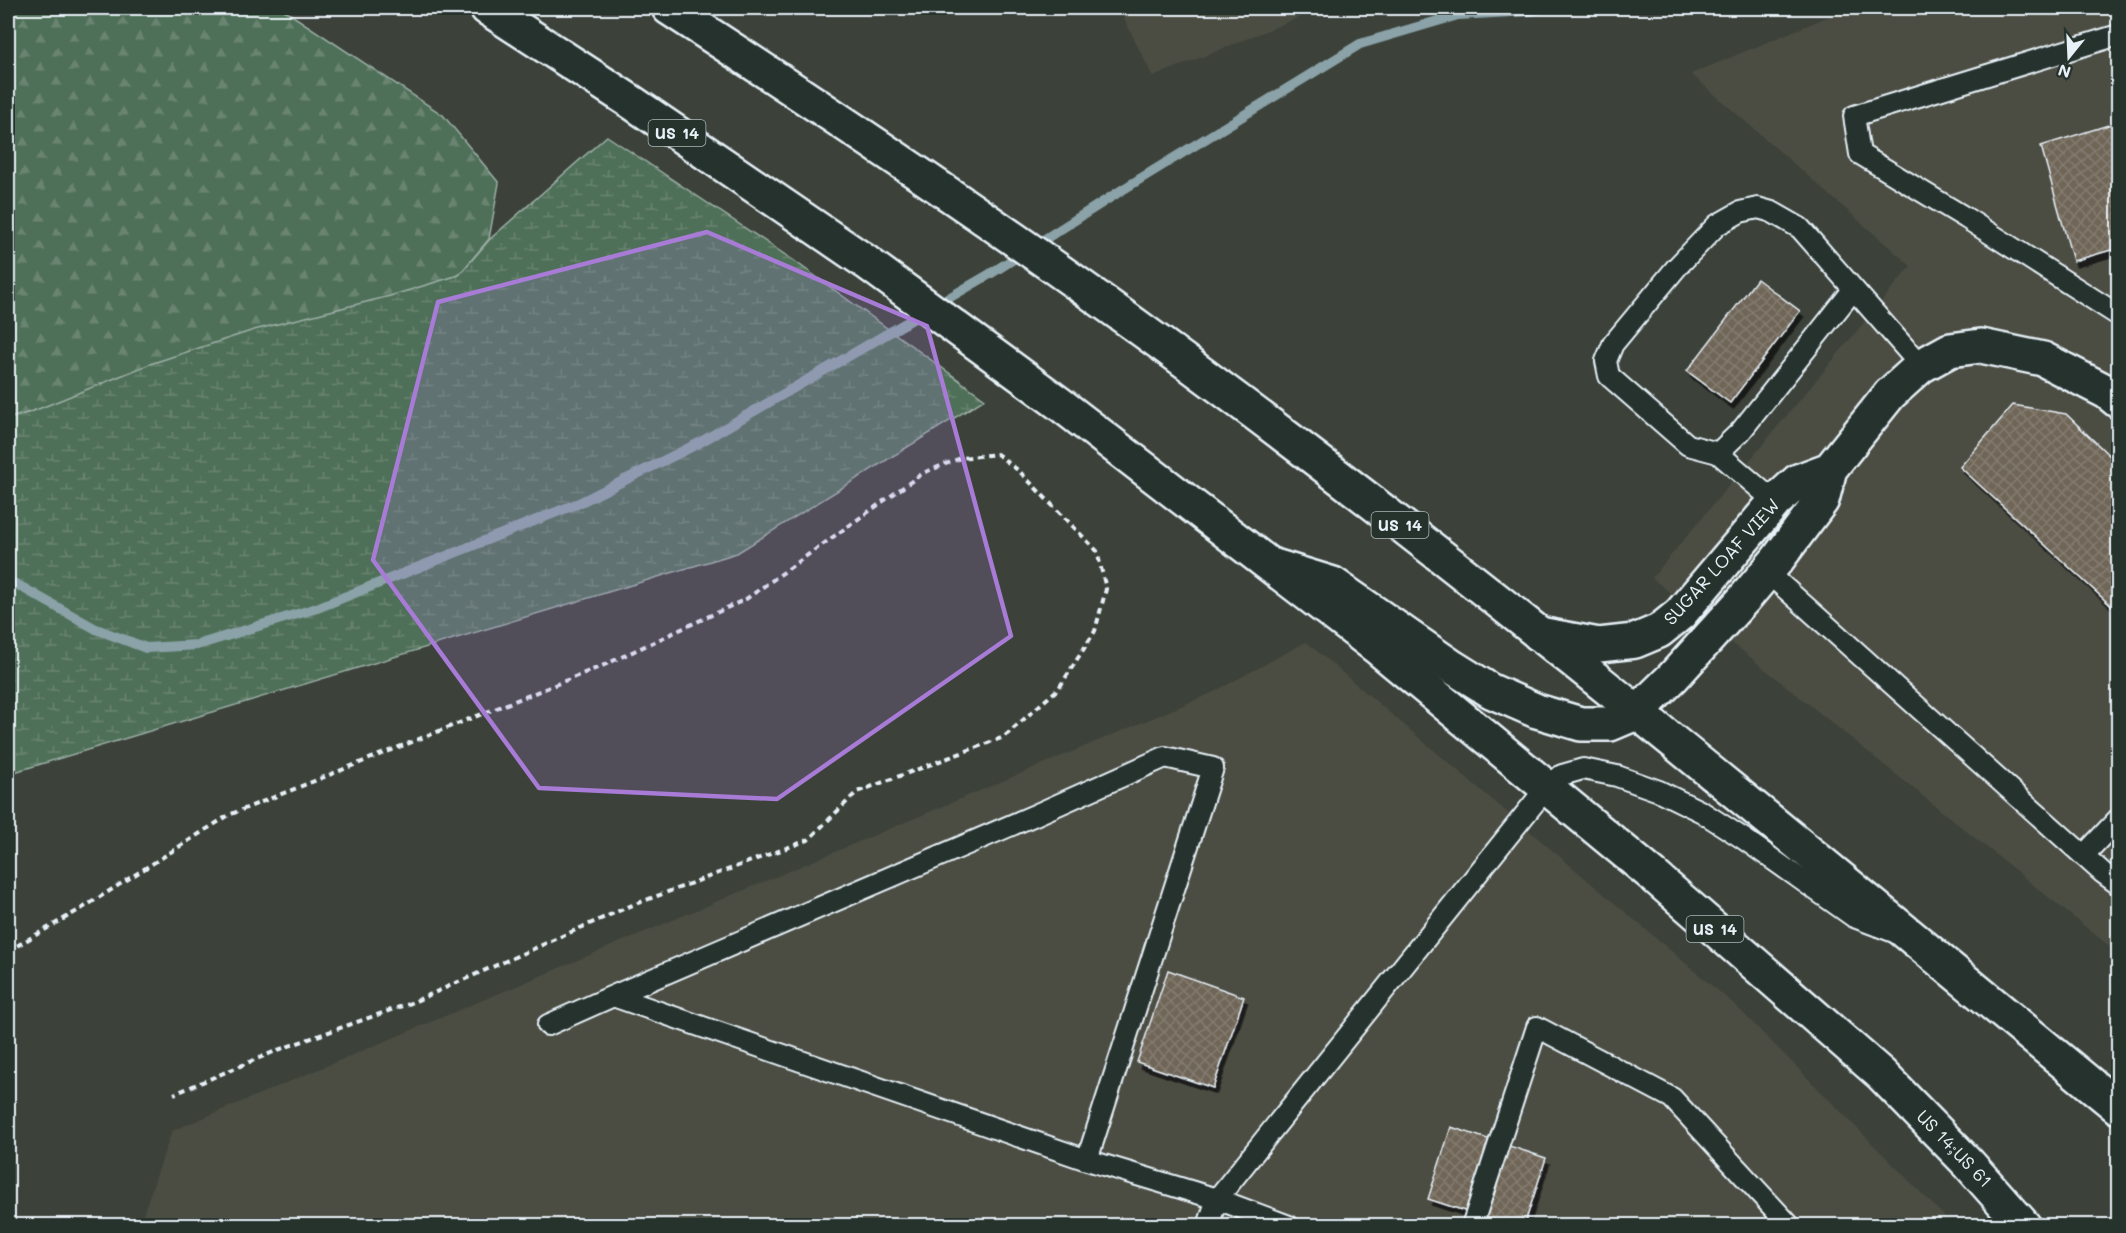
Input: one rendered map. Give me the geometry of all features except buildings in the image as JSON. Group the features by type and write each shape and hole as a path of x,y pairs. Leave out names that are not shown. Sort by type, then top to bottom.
{"main road":[{"name":"US 14","path":"487,8 640,108 866,262 1060,404 1378,649 1547,787"},
{"name":"US 14","path":"669,8 949,193 1160,342 1346,483 1539,634 2118,1107"},
{"name":"SUGAR LOAF VIEW","path":"1636,713 1673,677 1767,572 1822,500 1830,469 1890,394 1921,366 1950,350 1981,346 2043,359 2107,392 2118,401"},
{"name":"SUGAR LOAF VIEW","path":"1539,634 1599,645 1635,641 1659,631 1680,614 1775,502 1798,481 1830,469"},
{"path":"1271,565 1333,584 1491,691 1537,711 1581,724 1610,724 1636,713"},
{"name":"US 14;US 61","path":"1547,787 1654,876 1881,1074 1969,1164 2024,1226"}],"lane":[{"path":"2118,35 1854,116 1860,154 1966,218 2118,315"},
{"path":"1775,502 1718,453 1688,445 1609,376 1606,361 1613,344 1676,268 1716,225 1740,212 1758,208 1772,212 1800,228 1921,366"},
{"path":"1718,453 1741,431 1853,290"},
{"path":"1767,572 2118,884"},
{"path":"548,1025 1165,757 1213,768 1086,1160"},
{"path":"1208,1226 1217,1199 1547,787 1562,775 1583,769 1617,776 1659,791 1702,812 1744,839 1854,917 1914,939"},
{"path":"2084,855 2118,819"},
{"path":"613,996 1086,1160 1217,1199 1289,1226"},
{"path":"1472,1226 1538,1028 1672,1098 1790,1226"}],"path":[{"path":"8,951 81,909 229,815 602,666 746,599 924,473 961,458 997,454 1019,471 1097,551 1106,589 1095,631 1059,688 1004,737 857,792 808,840 630,906 411,1003 278,1050 174,1094"}],"highlighted area":[{"path":"707,232 927,326 1011,636 777,799 539,788 373,560 438,302"}],"shaded area":[{"path":"1119,8 1322,8 1153,77"},
{"path":"1849,8 2118,8 2118,953 1652,578 1911,266 1691,74"},
{"path":"1306,642 1736,1006 1953,1225 139,1226 172,1131 1212,693"}],"green space":[{"path":"8,8 281,8 443,115 499,183 489,239 459,275 8,419"},
{"path":"607,136 793,260 985,399 737,553 8,774 8,419 150,364 254,330 390,296 459,275 490,239"}],"waterway":[{"path":"8,582 16,584 96,629 146,648 197,645 317,608 579,503 699,443 990,274 1360,44 1458,15 1530,11 1544,8"}]}
